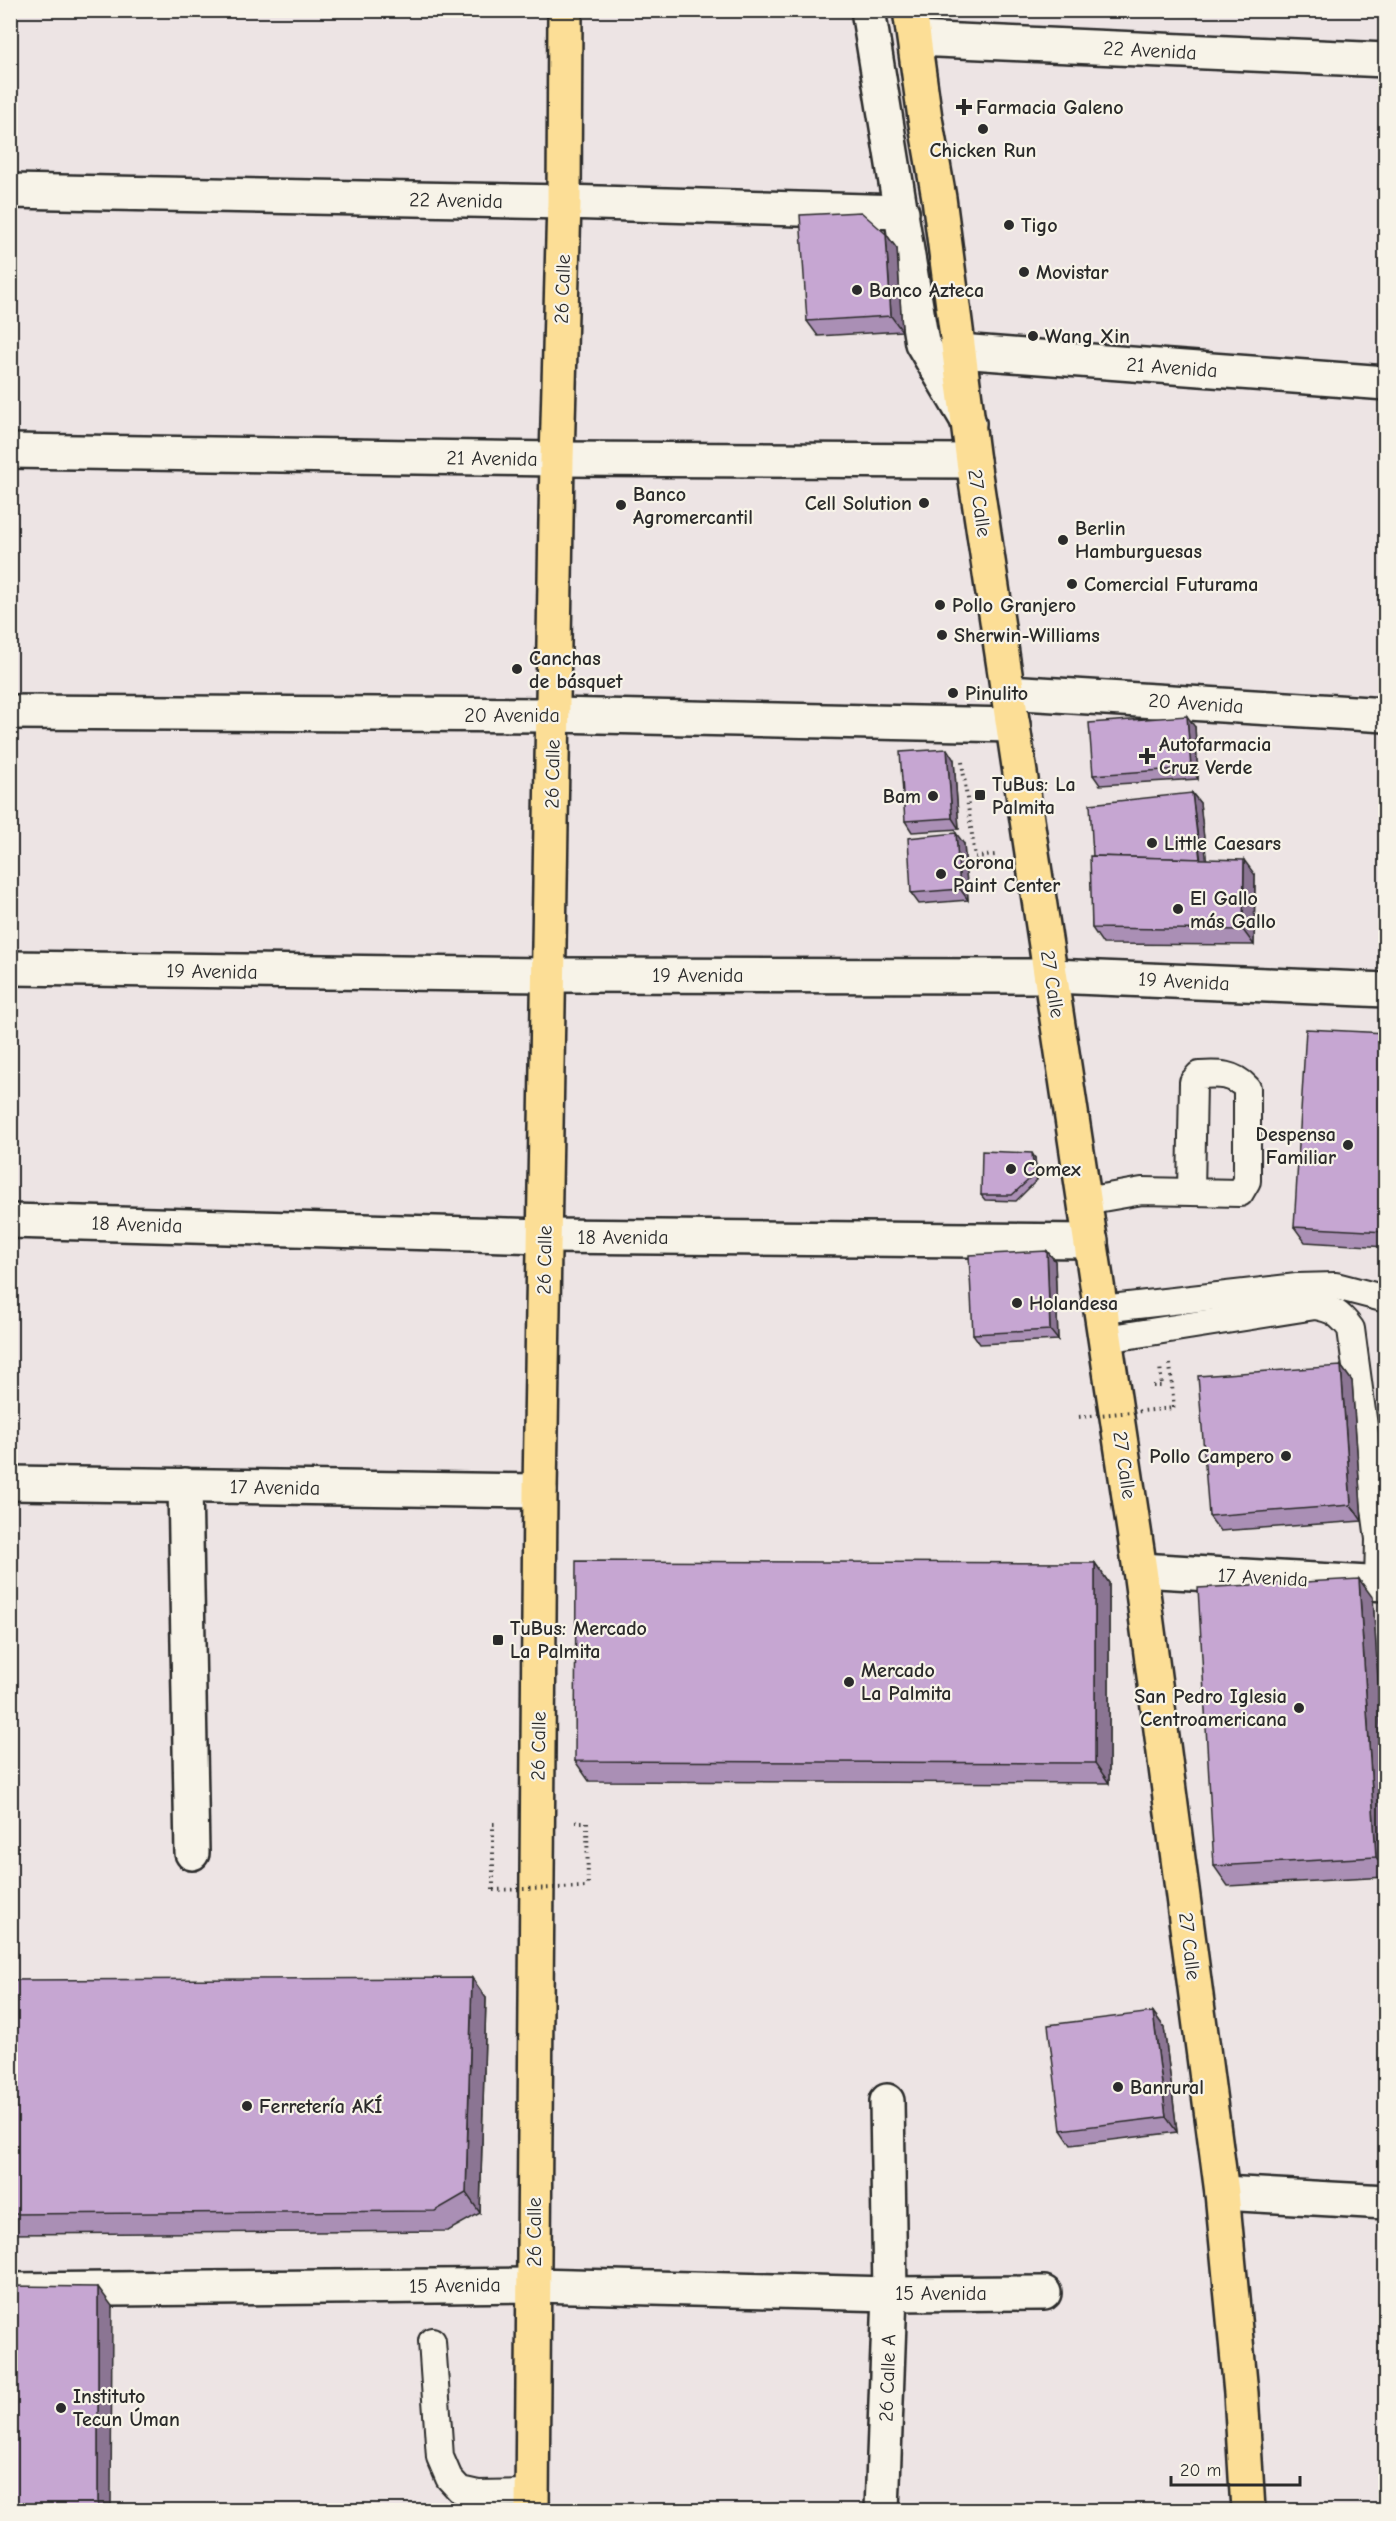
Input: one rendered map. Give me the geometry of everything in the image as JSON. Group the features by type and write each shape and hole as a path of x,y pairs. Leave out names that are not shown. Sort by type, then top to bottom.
{"main road":[{"name":"26 Calle","path":"532,2502 540,1491 557,459 564,202 565,10"},
{"name":"27 Calle","path":"912,25 1008,692 1140,1570 1222,2193 1241,2393 1248,2511"}],"street":[{"name":"27 Calle","path":"868,10 922,343 969,423"},
{"name":"22 Avenida","path":"912,25 1386,60"},
{"name":"22 Avenida","path":"10,190 902,212"},
{"name":"21 Avenida","path":"959,351 1386,383"},
{"name":"21 Avenida","path":"10,452 557,459 974,461"},
{"name":"20 Avenida","path":"1008,692 1386,715"},
{"name":"20 Avenida","path":"10,712 553,715 1013,725"},
{"name":"19 Avenida","path":"10,968 549,975 1052,976 1386,990"},
{"name":"18 Avenida","path":"10,1221 544,1236 1091,1241"},
{"name":"17 Avenida","path":"10,1483 540,1491"},
{"path":"185,1485 192,1853"},
{"name":"17 Avenida","path":"1140,1570 1382,1584"},
{"name":"26 Calle A","path":"882,2511 890,2294 888,2101"},
{"path":"1222,2193 1386,2202"},
{"name":"15 Avenida","path":"10,2290 534,2284 890,2294 1044,2293"}],"lane":[{"path":"1085,1201 1142,1191 1191,1192 1240,1192 1247,1181 1247,1088 1239,1080 1226,1074 1199,1075 1193,1082 1191,1192"},
{"path":"1104,1324 1297,1287 1336,1286 1386,1299"},
{"path":"1104,1324 1315,1306 1333,1310 1343,1318 1351,1329 1377,1527 1382,1584"},
{"path":"432,2341 440,2457 449,2478 460,2490 532,2502"}],"path":[{"path":"956,724 975,857 995,855"},
{"path":"1079,1417 1174,1408 1170,1363 1160,1364 1161,1386"},
{"path":"493,1824 493,1890 588,1887 587,1822"}],"building":[{"name":"Banco Azteca","path":"861,212 886,234 891,316 807,321 800,215"},
{"name":"Autofarmacia Cruz Verde","path":"1187,716 1191,768 1093,775 1089,723"},
{"name":"Bam","path":"947,749 952,818 905,821 900,752"},
{"name":"Little Caesars","path":"1192,793 1200,859 1093,856 1090,804"},
{"name":"Corona Paint Center","path":"956,833 960,889 911,893 908,838"},
{"name":"El Gallo más Gallo","path":"1090,856 1244,860 1243,930 1092,928"},
{"name":"Despensa Familiar","path":"1306,1029 1386,1033 1386,1232 1294,1227"},
{"name":"Comex","path":"982,1151 1032,1153 1034,1175 1012,1195 981,1195"},
{"name":"Holandesa","path":"1047,1251 1050,1330 973,1334 969,1255"},
{"name":"Pollo Campero","path":"1341,1366 1351,1505 1209,1516 1198,1376"},
{"name":"Mercado La Palmita","path":"576,1561 1095,1563 1095,1763 575,1761"},
{"name":"San Pedro Iglesia Centroamericana","path":"1359,1579 1376,1857 1214,1866 1198,1588"},
{"name":"Ferretería AKÍ","path":"472,1978 466,2193 435,2211 10,2214 10,1980"},
{"name":"Banrural","path":"1153,2012 1166,2117 1061,2130 1048,2025"},
{"name":"Instituto Tecun Úman","path":"10,2286 98,2287 98,2506 357,2507 357,2511 10,2511"}],"place":[{"name":"Farmacia Galeno","path":"964,107"},
{"name":"Chicken Run","path":"983,129"},
{"name":"Tigo","path":"1009,225"},
{"name":"Movistar","path":"1024,272"},
{"name":"Banco Azteca","path":"857,290"},
{"name":"Wang Xin","path":"1033,336"},
{"name":"Cell Solution","path":"924,503"},
{"name":"Banco Agromercantil","path":"621,505"},
{"name":"Berlin Hamburguesas","path":"1063,540"},
{"name":"Comercial Futurama","path":"1072,584"},
{"name":"Pollo Granjero","path":"940,605"},
{"name":"Sherwin-Williams","path":"942,635"},
{"name":"Canchas de básquet","path":"517,669"},
{"name":"Pinulito","path":"953,693"},
{"name":"Autofarmacia Cruz Verde","path":"1147,756"},
{"name":"TuBus: La Palmita","path":"980,795"},
{"name":"Bam","path":"933,796"},
{"name":"Little Caesars","path":"1152,843"},
{"name":"Corona Paint Center","path":"941,874"},
{"name":"El Gallo más Gallo","path":"1178,909"},
{"name":"Despensa Familiar","path":"1348,1145"},
{"name":"Comex","path":"1011,1169"},
{"name":"Holandesa","path":"1017,1303"},
{"name":"Pollo Campero","path":"1286,1456"},
{"name":"TuBus: Mercado La Palmita","path":"498,1640"},
{"name":"Mercado La Palmita","path":"849,1682"},
{"name":"San Pedro Iglesia Centroamericana","path":"1299,1708"},
{"name":"Banrural","path":"1118,2087"},
{"name":"Ferretería AKÍ","path":"247,2106"},
{"name":"Instituto Tecun Úman","path":"61,2408"}]}
